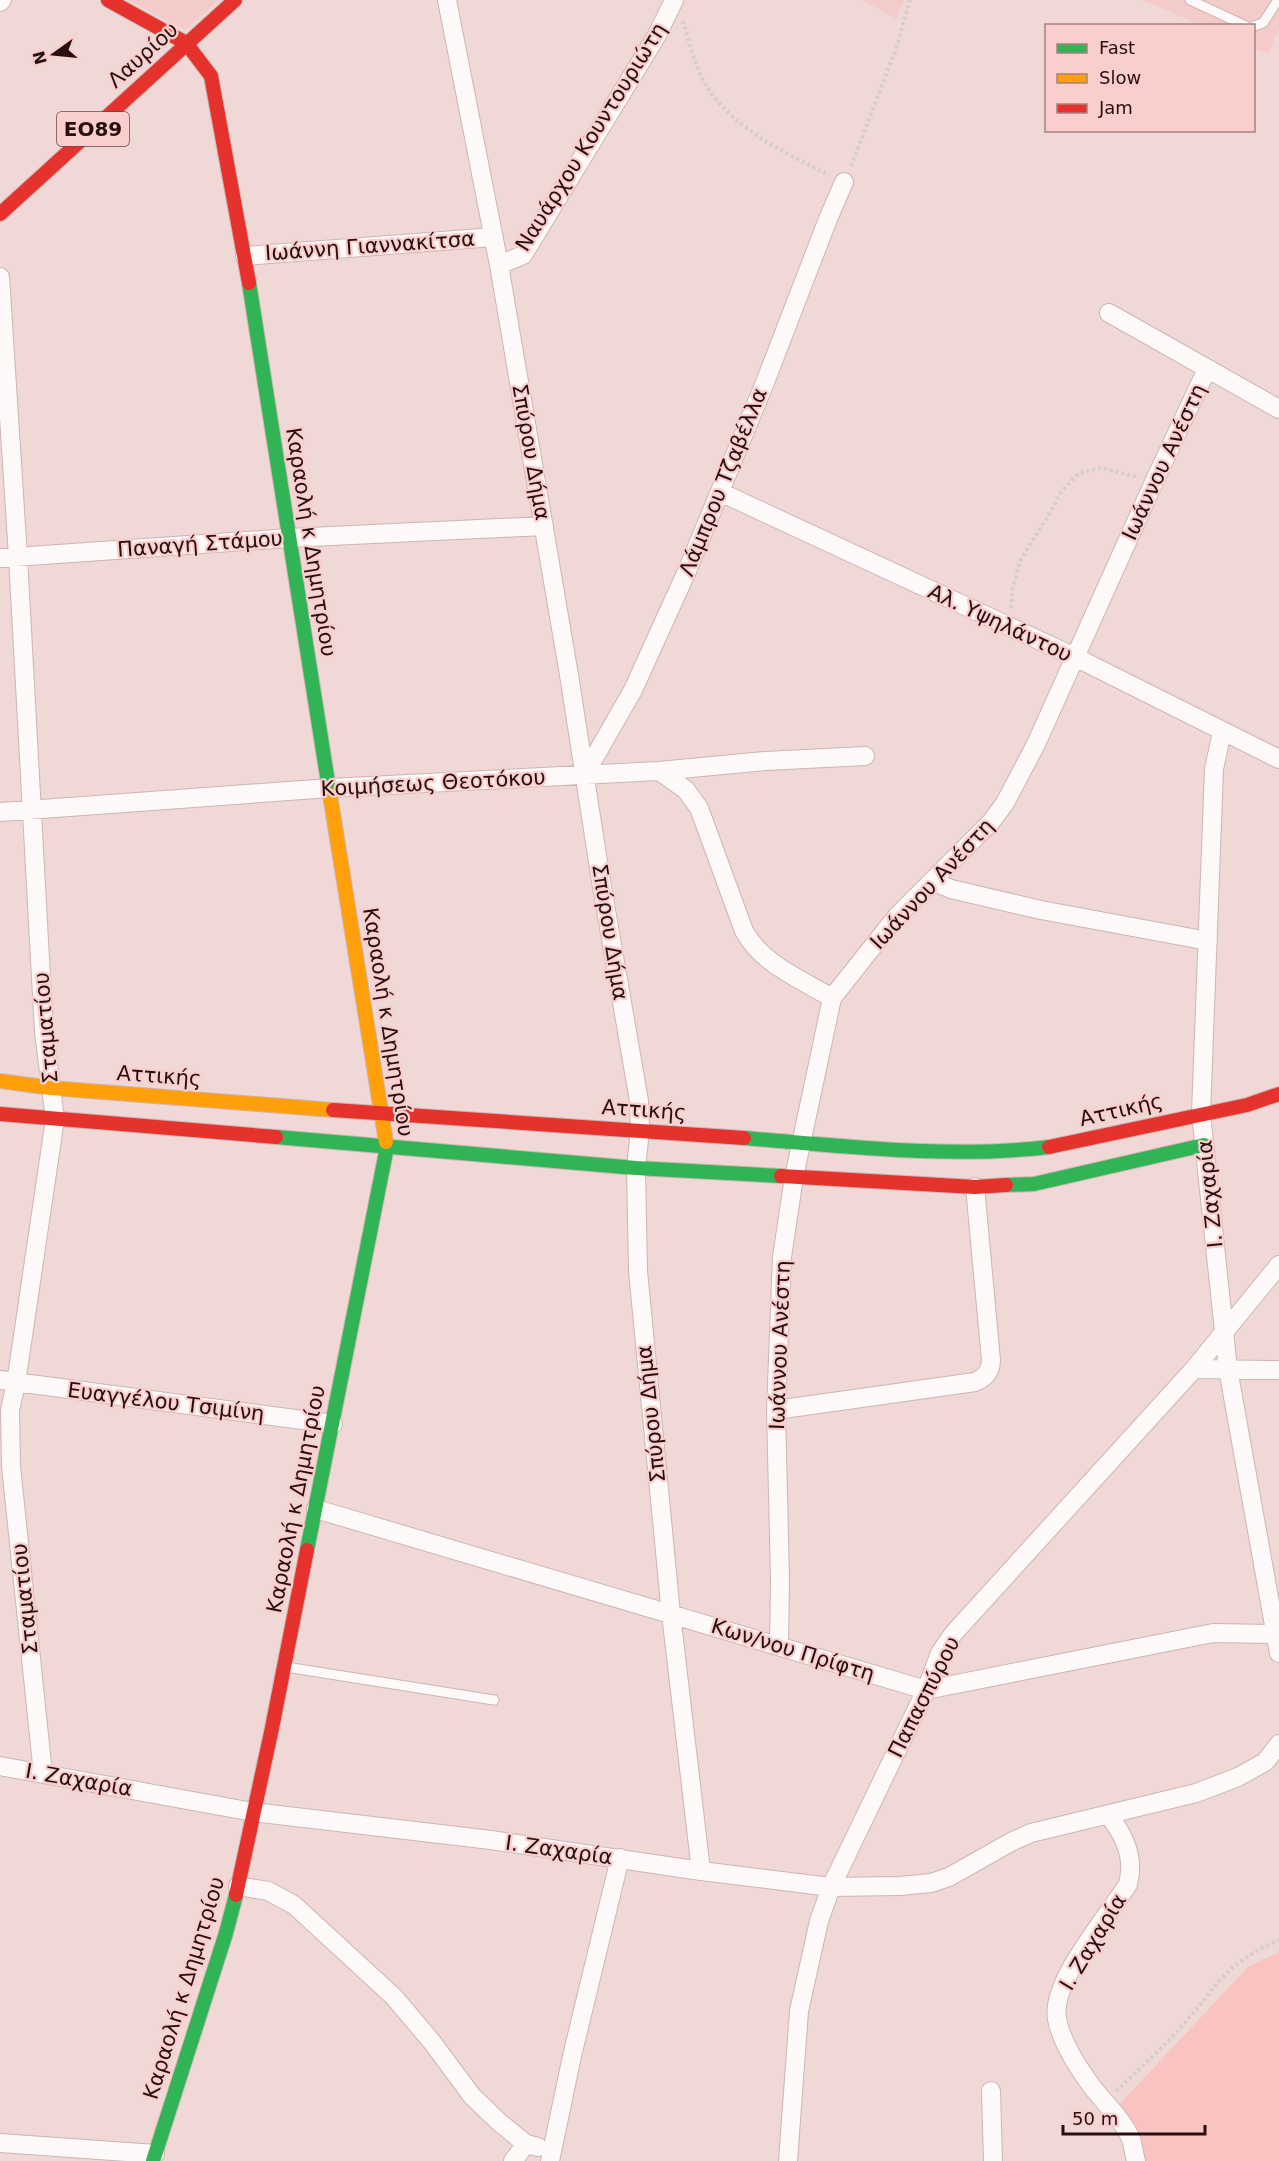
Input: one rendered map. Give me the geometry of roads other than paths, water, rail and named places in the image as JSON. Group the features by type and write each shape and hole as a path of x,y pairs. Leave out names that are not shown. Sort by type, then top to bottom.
{"street":[{"name":"Καραολή κ Δημητρίου","path":"108,0 186,43 211,76 245,256 387,1147 316,1509 238,1886 226,1933 154,2157"},
{"name":"Λαυρίου","path":"4,204 235,0"},
{"name":"Σπύρου Δήμα","path":"447,0 499,265 585,774 600,881 639,1101 640,1130 636,1168 638,1271 671,1614 701,1871"},
{"name":"Ναυάρχου Κουντουριώτη","path":"499,265 523,255 657,35 674,0"},
{"name":"Λάμπρου Τζαβέλλα","path":"585,774 633,690 687,571 844,183"},
{"name":"Ιωάννη Γιαννακίτσα","path":"245,256 494,237"},
{"name":"Σταματίου","path":"0,277 9,557 33,810 44,1032 55,1119 8,1382 11,1466 44,1774"},
{"name":"Ιωάννου Ανέστη","path":"1109,313 1279,409"},
{"name":"Ιωάννου Ανέστη","path":"779,1646 776,1410 782,1257 794,1178 832,998 897,916 991,822 1005,803 1036,744 1207,369"},
{"name":"Αλ. Υψηλάντου","path":"720,492 1075,657 1279,759"},
{"name":"Παναγή Στάμου","path":"9,557 289,538 544,526"},
{"name":"Ι. Ζαχαρία","path":"1222,732 1214,769 1201,1114 1228,1369 1279,1653"},
{"name":"Κοιμήσεως Θεοτόκου","path":"0,812 330,788 660,771 765,761 865,756"},
{"path":"660,771 686,790 699,808 744,931 751,944 765,959 832,998"},
{"path":"932,881 951,889 1041,910 1208,941"},
{"name":"Αττικής","path":"0,1081 51,1088 380,1114 640,1130 902,1150 1017,1150 1058,1146 1247,1105 1279,1094"},
{"path":"0,1114 636,1168 975,1187 1034,1184 1204,1145"},
{"path":"776,1410 975,1382 985,1376 991,1366 991,1360 975,1187"},
{"name":"Παπασπύρου","path":"788,2161 798,2011 819,1921 831,1887 926,1690 940,1653 953,1634 1194,1369 1279,1265"},
{"path":"1194,1369 1279,1370"},
{"name":"Ευαγγέλου Τσιμίνη","path":"8,1382 333,1424"},
{"name":"Κων/νου Πρίφτη","path":"316,1509 926,1690 1213,1633 1277,1634"},
{"name":"Ι. Ζαχαρία","path":"0,1766 253,1812 831,1887 900,1886 949,1877 1031,1833 1109,1816 1196,1793 1238,1777 1264,1762 1279,1744"},
{"name":"Ι. Ζαχαρία","path":"1109,1816 1124,1836 1132,1870 1128,1884 1078,1957 1065,1982 1058,2001 1057,2018 1062,2033 1090,2084 1130,2138 1136,2161"},
{"path":"238,1886 268,1892 294,1905 394,1997 432,2042 472,2096 526,2144 550,2156 620,1858"},
{"path":"991,2091 993,2161"},
{"path":"0,2143 154,2157"},
{"path":"513,2161 526,2144"}],"lane":[{"path":"1190,0 1242,24"},
{"path":"1255,26 1263,23 1278,0"},
{"path":"284,1667 494,1700"}]}
